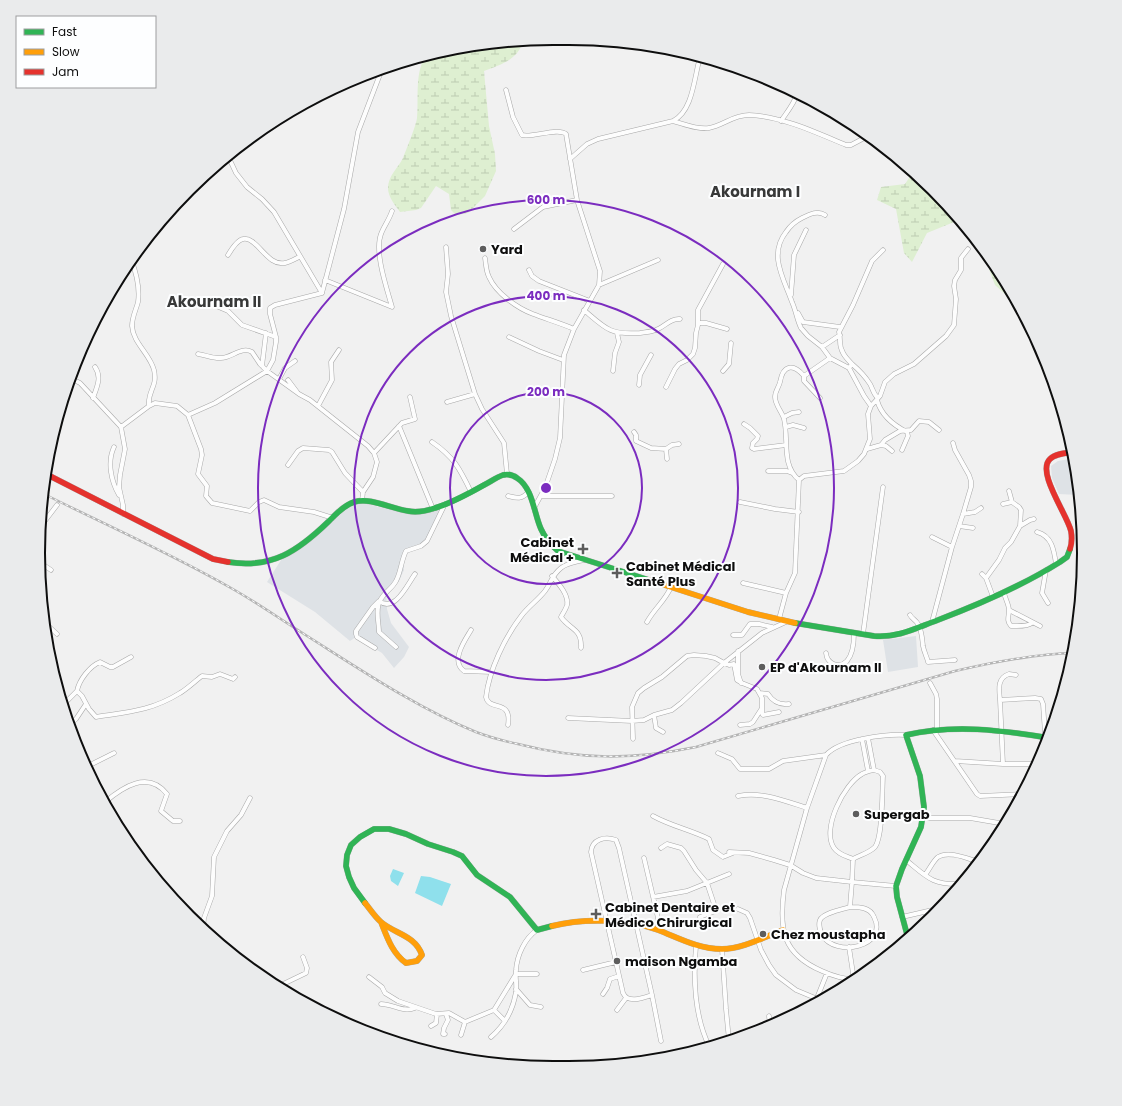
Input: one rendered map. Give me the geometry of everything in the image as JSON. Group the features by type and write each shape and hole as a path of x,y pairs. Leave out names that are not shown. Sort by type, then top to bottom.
{"street":[{"path":"570,159 587,144 598,139 673,121 682,115 687,108 699,62"},
{"path":"322,293 344,209 358,132 379,76"},
{"path":"506,90 513,117 522,135 527,136 563,132 567,136 577,200 598,263 600,277 599,285 584,310 566,347 563,360 561,430 552,470 534,508"},
{"path":"781,121 796,98"},
{"path":"673,121 688,126 703,128 716,126 731,119 743,116 764,117 781,121 846,145 851,145 862,139"},
{"path":"230,161 236,173 247,187 274,212 299,257 322,293"},
{"path":"514,230 543,207 577,200"},
{"path":"325,280 392,307 383,278 379,256 380,235 392,211"},
{"path":"825,215 818,212 810,214 797,220 788,229 781,239 778,247 778,263 805,333 822,347 830,358 860,370 878,399 879,408 884,416 902,430 907,432 908,436 902,450"},
{"path":"792,300 794,255 806,230"},
{"path":"228,255 239,241 244,239 250,240 265,255 278,263 284,264 299,257"},
{"path":"446,247 448,274 446,292 452,316 475,394 482,409 504,443 507,474"},
{"path":"799,480 804,476 844,471 858,461 867,449 870,439 868,414 871,406 878,399 885,382 894,374 914,364 952,329 956,299 954,286 955,280 961,270 961,258 968,249"},
{"path":"871,406 864,396 841,349 839,332 840,327 853,305 872,261 883,250"},
{"path":"485,258 489,277 505,297 532,314 574,329"},
{"path":"599,285 658,260"},
{"path":"666,387 679,364 693,354 698,322 698,310 723,264"},
{"path":"134,267 138,296 132,323 133,329 135,338 151,363 155,374 154,386 149,395 149,406"},
{"path":"529,270 532,276 539,281 590,301"},
{"path":"188,415 215,403 267,371 275,352 276,337 270,314 270,308 275,305 322,293"},
{"path":"209,303 228,311 242,325 276,337"},
{"path":"584,310 606,329 617,333 657,330 677,318 680,319"},
{"path":"698,322 727,329"},
{"path":"801,323 840,327"},
{"path":"262,366 266,333"},
{"path":"614,370 615,353 619,342 617,333"},
{"path":"822,347 840,335"},
{"path":"509,337 563,360"},
{"path":"723,371 729,364 731,343"},
{"path":"318,406 332,380 331,362 339,350"},
{"path":"198,354 219,359 238,352 252,352 267,371 318,406 368,446 374,453 377,462 373,477 363,492 362,501"},
{"path":"639,385 640,376 651,355"},
{"path":"804,376 830,358"},
{"path":"279,379 285,368 295,361"},
{"path":"93,398 98,383 98,373 95,367"},
{"path":"779,619 786,593 793,581 795,573 799,512 799,480 792,473 788,464 784,417 775,399 775,394 782,373 789,368 798,370 804,376 804,381 820,398"},
{"path":"288,380 299,394"},
{"path":"76,381 80,383 93,398 103,406 121,427 125,449 119,490 122,499 123,514"},
{"path":"447,402 475,394"},
{"path":"374,453 399,426 415,419 410,397"},
{"path":"121,427 149,406 158,402 173,404 182,408 188,415 202,455 198,474 206,484 206,496 212,503 250,511 259,502 264,500 279,507 314,512 333,518"},
{"path":"784,417 792,413 799,412"},
{"path":"867,449 880,445 890,436 902,430 911,430 918,421 929,422 939,430"},
{"path":"744,424 758,436 753,443 752,448 754,449 786,445"},
{"path":"786,427 793,425 804,428"},
{"path":"399,426 433,509"},
{"path":"634,432 636,435 636,441 651,448 666,450 672,445 679,444"},
{"path":"432,442 456,463 471,492"},
{"path":"932,622 952,547 970,492 971,481 966,468 954,450 953,443"},
{"path":"880,445 886,446 892,452"},
{"path":"114,447 111,454 111,469 116,490 122,499"},
{"path":"288,465 298,451 303,448 329,450 332,452 345,473 350,476 363,492"},
{"path":"666,450 666,459"},
{"path":"51,477 208,557 231,564 260,563 278,559 300,547 352,503 362,501 408,512 424,511 445,504 507,474 515,475 518,477 532,500 541,530 553,548 561,553 748,612 786,622 874,636 894,636 903,634 1004,593 1067,557 1072,545 1072,534 1045,472 1048,461 1056,455 1067,453"},
{"path":"768,471 787,471 792,473"},
{"path":"863,634 883,487"},
{"path":"986,578 999,560 1005,548 1011,542 1020,526 1021,510 1012,502 1009,491"},
{"path":"508,496 516,499 522,498 528,492"},
{"path":"541,496 612,496"},
{"path":"740,502 799,512"},
{"path":"1003,504 1012,502"},
{"path":"375,648 356,634 356,631 373,607 395,583 406,551 421,546 426,541 445,504"},
{"path":"46,519 57,505"},
{"path":"963,514 972,513 981,508"},
{"path":"1020,526 1034,519"},
{"path":"959,526 973,528"},
{"path":"1037,532 1041,533 1050,541 1056,564"},
{"path":"932,536 952,547"},
{"path":"508,725 508,712 501,707 490,704 487,701 486,694 492,672 501,650 522,615 545,590 552,576 568,564 584,560"},
{"path":"45,566 51,570"},
{"path":"1046,570 1042,593 1048,603"},
{"path":"379,601 387,605 396,602 415,574"},
{"path":"982,574 986,578 993,597"},
{"path":"552,576 560,585 567,601 566,608 561,617 577,630 580,635 581,648"},
{"path":"743,583 786,593"},
{"path":"647,622 653,612 666,599 671,587"},
{"path":"1004,593 1009,610 1008,622 1011,626 1028,625 1032,623"},
{"path":"379,601 379,632 396,646"},
{"path":"1009,610 1040,626"},
{"path":"910,614 912,619 917,622 919,627 928,662 955,660"},
{"path":"568,718 632,721 644,720 654,715 672,710 738,651 762,633 772,627 786,622"},
{"path":"733,635 742,635 749,625 754,623 772,627"},
{"path":"51,628 57,634"},
{"path":"471,630 461,647 459,654 461,667 464,671 492,672"},
{"path":"826,653 829,661 833,664 840,665 846,662 852,648 854,633"},
{"path":"738,651 738,674 742,683"},
{"path":"633,739 632,707 638,693 671,671 683,659 690,655 715,658 729,665 734,664 737,680 757,689 760,693 762,714 779,712"},
{"path":"67,701 77,691 79,684 88,670 96,663 100,662 113,668 131,657"},
{"path":"77,691 96,717 145,710 159,705 182,692 202,676 212,677 220,674 233,679 235,677"},
{"path":"1003,764 999,686 1001,680 1009,674 1016,676"},
{"path":"930,683 936,699 935,730 977,794 980,796 1016,794"},
{"path":"760,693 768,694 777,703 789,704"},
{"path":"1000,700 1041,699 1046,727"},
{"path":"74,721 86,704"},
{"path":"740,725 754,722 762,708"},
{"path":"654,715 656,728 663,732"},
{"path":"847,978 827,973 810,966 797,956 788,943 783,930 782,901 790,865 807,808 826,755 840,746 862,739 906,735 935,730 959,729 1001,731 1042,736"},
{"path":"906,735 920,776 924,796 923,818 896,886 897,897 906,933"},
{"path":"868,738 874,770"},
{"path":"862,739 868,771"},
{"path":"91,764 114,753"},
{"path":"718,753 732,759 740,769 747,770 769,768 783,761 826,755"},
{"path":"955,761 1031,764"},
{"path":"874,770 880,772 883,776 880,833 877,844 874,848 853,859 841,854 834,848 831,842 830,828 836,808 846,790 857,777 868,771 874,770"},
{"path":"109,799 132,783 151,782 167,794 162,811 173,821 180,821"},
{"path":"738,796 760,794 807,808"},
{"path":"204,921 212,896 214,857 227,831 240,815 250,798"},
{"path":"653,816 663,822 684,828 709,839 713,850 723,857 731,853 749,853 790,865 803,873 816,878 896,886"},
{"path":"923,818 970,818 999,823"},
{"path":"381,922 388,940 399,959 406,963 418,961 422,955 416,943 381,922 356,893 348,877 345,861 350,846 357,839 375,829 380,828 401,832 416,837 437,848 460,855 473,871 509,897 523,911 537,930"},
{"path":"652,995 638,999 628,999 623,994 591,852 591,847 594,843 608,838 616,840 619,848 652,995 661,1041"},
{"path":"661,848 667,844 683,849 696,870 707,883 716,910 700,917"},
{"path":"925,875 936,859 942,855 957,856 973,860"},
{"path":"644,858 653,897 658,930"},
{"path":"850,907 853,859"},
{"path":"906,860 932,880 939,883 954,884"},
{"path":"653,897 687,891 729,874"},
{"path":"850,907 866,908 871,912 874,916 876,928 874,934 867,943 855,947 828,942 824,938 819,926 820,920 823,916 850,907"},
{"path":"738,909 747,914 750,918 769,965 776,975 796,990 813,998"},
{"path":"902,917 929,911"},
{"path":"491,1037 497,1032 510,1013 516,988 517,963 524,945 537,930 564,923 606,921 635,923 658,930 696,946 722,949 739,946 783,930"},
{"path":"696,946 694,974 696,1003 701,1025 707,1042"},
{"path":"849,947 854,973"},
{"path":"722,949 724,997 728,1035"},
{"path":"284,984 306,973 307,968 304,957"},
{"path":"584,970 616,962"},
{"path":"819,995 827,973"},
{"path":"516,974 537,974"},
{"path":"382,987 385,993 398,1001 437,1014 449,1014 465,1022 494,1010 516,974"},
{"path":"603,994 610,979 619,976"},
{"path":"516,988 530,1005 541,1007"},
{"path":"617,1010 626,998"},
{"path":"381,1004 386,1004 405,1010 416,1008"},
{"path":"494,1010 505,1021"},
{"path":"431,1026 436,1023 437,1014"},
{"path":"445,1034 443,1034 444,1028 448,1020 446,1014"},
{"path":"461,1035 465,1022"}],"shaded area":[{"path":"1068,459 1074,495 1059,494 1052,478 1051,466 1058,461"},
{"path":"360,502 399,512 411,513 447,505 430,538 419,546 403,554 404,570 399,581 386,592 387,609 391,623 409,647 404,657 394,668 382,653 356,637 350,641 315,612 267,582 283,557 301,547 354,503"},
{"path":"916,636 918,667 888,672 883,640"}],"green space":[{"path":"521,46 517,53 508,61 484,71 489,126 495,154 496,171 485,196 468,213 456,215 451,210 449,194 436,186 421,208 416,210 400,212 389,195 388,184 391,176 403,158 417,118 420,68 423,62 454,55 487,49"},
{"path":"910,177 954,222 927,233 912,262 904,253 896,209 877,200 881,187 905,184"},
{"path":"989,269 991,271 1006,295 995,285"}],"water":[{"path":"393,869 404,873 398,886 391,881 390,876"},
{"path":"421,876 430,877 451,884 442,906 415,893"}],"railway":[{"path":"48,496 208,575 259,605 367,674 454,722 486,736 507,742 563,753 628,756 696,747 955,671 1014,659 1067,653"}],"traffic: fast":[{"path":"228,562 258,563 283,556 306,541 340,510 354,502 367,501 401,510 415,512 425,511 454,501 498,477 503,475 512,475 522,482 527,488 543,532 548,541 558,551 649,580"},
{"path":"795,623 874,636 899,634 969,608 1016,587 1060,562 1067,557 1070,549"},
{"path":"907,933 897,897 896,886 921,827 924,807 920,776 906,735 942,730 978,729 1042,737"},
{"path":"365,903 354,888 349,877 346,866 347,855 351,845 360,837 374,829 389,829 406,834 428,844 462,856 477,875 510,897 537,930 552,926"}],"traffic: slow":[{"path":"649,580 748,612 795,623"},
{"path":"365,903 381,922 415,943 422,955 417,961 406,963 401,959 390,944 381,922"},
{"path":"552,926 564,923 591,921 619,922 646,926 681,940 713,949 745,945 783,930"}],"traffic: jam":[{"path":"1067,453 1050,459 1047,465 1047,473 1049,483 1071,531 1072,540 1070,549"},
{"path":"51,476 213,559 228,562"}],"place":[{"name":"Yard","path":"483,249"},
{"name":"Cabinet Médical +","path":"583,549"},
{"name":"Cabinet Médical Santé Plus","path":"617,573"},
{"name":"EP d'Akournam II","path":"762,667"},
{"name":"Supergab","path":"856,814"},
{"name":"Cabinet Dentaire et Médico Chirurgical","path":"596,914"},
{"name":"Chez moustapha","path":"763,934"},
{"name":"maison Ngamba","path":"617,961"}],"district":[{"name":"Akournam I","path":"755,192"},
{"name":"Akournam II","path":"214,302"}]}
